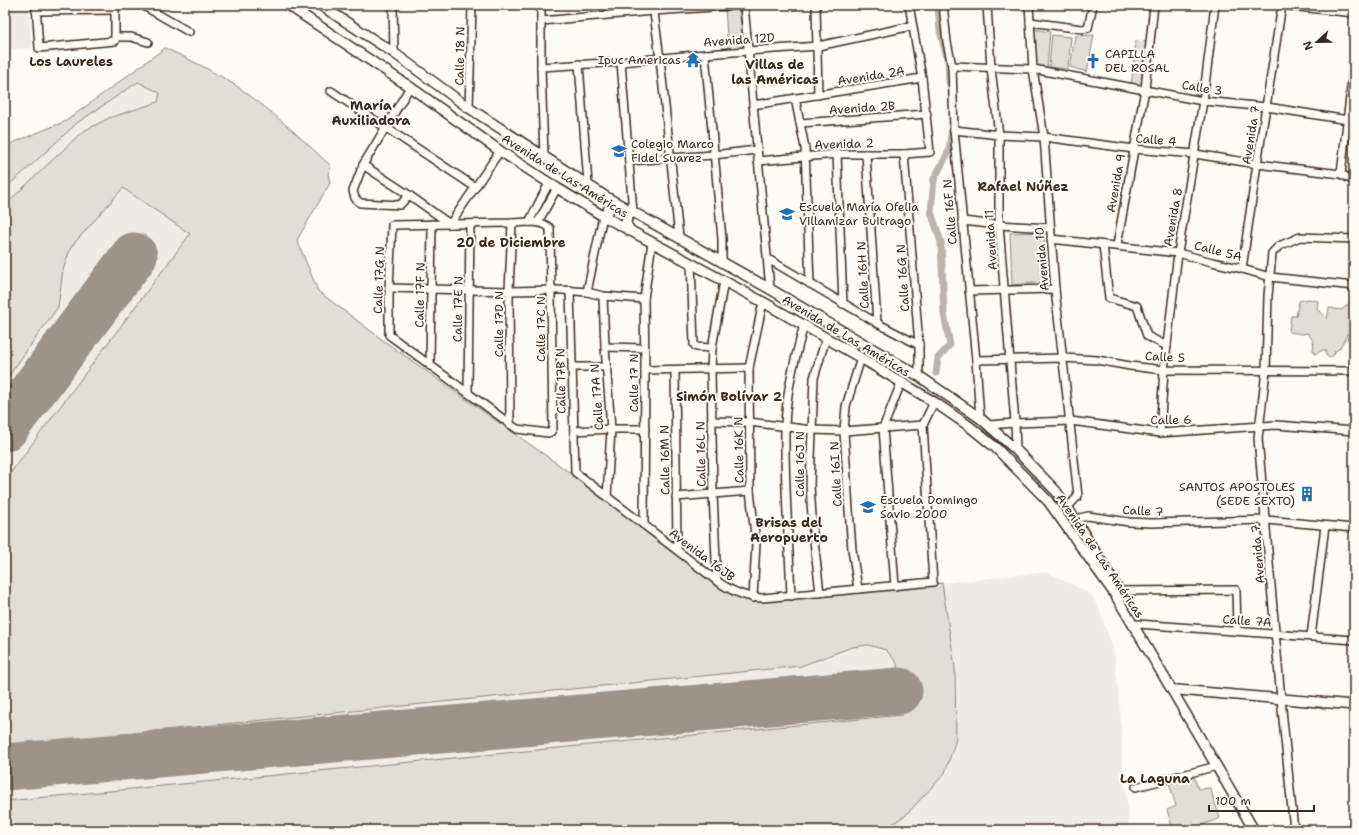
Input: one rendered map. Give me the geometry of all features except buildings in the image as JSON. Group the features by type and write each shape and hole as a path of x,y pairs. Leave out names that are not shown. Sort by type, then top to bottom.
{"main road":[{"name":"Avenida de Las Américas","path":"288,5 553,186 603,216 724,280 861,358 931,400 969,426 996,448 1048,501 1114,593 1254,830"},
{"name":"Avenida de Las Américas","path":"320,5 394,54 469,108 608,198 770,289 919,376 980,418 1016,450 1056,491 1068,507 1260,830"},
{"path":"603,216 606,214 610,206 608,198"},
{"path":"631,231 627,228 626,218 633,212"},
{"path":"912,389 916,388 919,384 919,376"},
{"path":"931,400 928,390 930,387 934,386"},
{"path":"1178,690 1354,705"}],"street":[{"path":"142,5 189,32"},
{"path":"393,5 394,54"},
{"name":"Calle 18 N","path":"469,108 472,5"},
{"path":"541,5 541,67 544,156"},
{"path":"541,21 653,8 743,5 770,289"},
{"path":"816,5 818,96"},
{"path":"909,5 927,114"},
{"name":"Calle 16F N","path":"943,5 946,42 952,66 954,130 976,360 980,418"},
{"name":"Avenida 11","path":"987,5 991,68 999,135 999,225 1016,450"},
{"name":"Avenida 10","path":"1029,5 1033,69 1044,137 1055,289 1071,421 1078,496 1068,507"},
{"path":"1030,22 1082,29 1088,28 1093,5"},
{"name":"Avenida 9","path":"1117,245 1144,89 1154,5"},
{"name":"Avenida 8","path":"1160,433 1164,370 1178,252 1203,101 1215,5"},
{"path":"1282,5 1354,13"},
{"name":"Avenida 7","path":"1242,269 1282,5"},
{"path":"115,39 115,8 36,8 39,48 115,39 131,37 148,42"},
{"path":"653,8 660,59 679,237"},
{"name":"Avenida 12D","path":"541,67 660,59 748,50 818,46 912,26"},
{"path":"705,54 713,155 722,239 722,263"},
{"path":"621,62 633,212"},
{"path":"1340,174 1351,121 1354,62"},
{"path":"579,64 588,184"},
{"name":"Calle 3","path":"952,66 1033,69 1203,101 1267,107 1351,121"},
{"name":"Avenida 2A","path":"753,105 818,96 922,78"},
{"path":"409,194 400,205 360,203 355,198 353,191 363,165 410,88"},
{"path":"331,91 475,187"},
{"path":"795,98 805,148 804,157 810,284"},
{"name":"Avenida 2B","path":"800,124 927,114"},
{"name":"Avenida 2","path":"758,161 837,154 904,154 930,152 927,114"},
{"name":"Calle 4","path":"954,130 999,135 1044,137 1134,149 1195,154 1257,164 1340,174 1354,181"},
{"path":"629,161 713,155 757,150"},
{"path":"450,224 500,151"},
{"path":"837,154 843,304"},
{"name":"Calle 16H N","path":"866,154 877,323"},
{"name":"Calle 16G N","path":"904,154 919,345 919,376"},
{"path":"363,165 409,194 450,224"},
{"path":"529,222 553,186"},
{"path":"432,224 538,222 553,186"},
{"path":"587,292 603,216"},
{"path":"962,221 1050,228"},
{"name":"Calle 17C N","path":"510,424 520,431 548,433 553,428 557,290 550,228 538,222"},
{"name":"Calle 17D N","path":"510,424 509,291 512,223"},
{"name":"Calle 17G N","path":"430,366 389,335 389,288 392,225 432,224"},
{"name":"Calle 17F N","path":"430,366 432,224"},
{"name":"Calle 17E N","path":"468,393 470,224"},
{"name":"Avenida 7","path":"1294,830 1258,438 1266,371 1268,296 1272,253 1279,246 1300,237 1354,239"},
{"name":"Calle 5A","path":"1051,239 1178,252 1270,277 1354,286"},
{"name":"Calle 17 N","path":"644,525 644,299 652,242"},
{"path":"1103,245 1109,298 1137,306 1147,336 1167,346"},
{"path":"768,260 843,304 919,345"},
{"path":"691,263 694,344 696,347 712,348"},
{"name":"Calle 16L N","path":"717,581 713,494 711,369 712,348 724,280"},
{"path":"389,288 509,291 570,290 603,296 644,299"},
{"path":"969,291 1055,289"},
{"name":"Calle 17B N","path":"570,290 574,472"},
{"name":"Calle 17A N","path":"603,296 611,429 608,497"},
{"name":"Calle 16K N","path":"753,598 756,543 750,491 749,368 763,302"},
{"path":"791,596 786,490 785,426 792,374 804,325"},
{"name":"Calle 16J N","path":"820,593 810,485 814,378 826,338"},
{"path":"605,347 644,348"},
{"name":"Calle 16I N","path":"858,589 850,525 844,431 846,406 861,358"},
{"name":"Calle 5","path":"976,360 1063,358 1097,360 1164,370 1354,371"},
{"path":"430,366 510,424"},
{"path":"572,367 607,366"},
{"path":"645,370 749,368"},
{"name":"Calle 16M N","path":"674,370 677,550"},
{"path":"895,586 883,428 901,383"},
{"path":"711,421 749,422 812,430 844,431 923,425 931,400"},
{"name":"Calle 6","path":"988,426 1015,423 1071,421 1160,433 1276,425 1354,431"},
{"name":"Avenida 16JB","path":"574,472 728,589 753,598 791,596 933,582 923,425"},
{"path":"574,431 645,429"},
{"path":"676,497 750,491"},
{"name":"Calle 7","path":"1075,519 1088,516 1129,522 1151,523 1266,520 1354,528"},
{"path":"1311,636 1325,526"},
{"path":"1119,591 1236,590 1237,631"},
{"name":"Calle 7A","path":"1138,624 1354,640"},
{"path":"1136,787 1217,766"}],"shaded area":[{"path":"5,5 29,5 32,48 5,49"},
{"path":"725,9 739,9 744,49 728,48"},
{"path":"1033,29 1050,32 1047,67 1035,67"},
{"path":"1052,35 1071,37 1068,69 1049,67"},
{"path":"1094,35 1087,72 1070,67 1075,36"},
{"path":"1136,41 1149,42 1144,88 1131,87"},
{"path":"165,48 198,63 236,86 288,127 331,166 328,174 330,183 297,240 318,291 384,341 484,411 687,560 753,600 1047,572 1089,593 1099,608 1113,647 1115,658 1122,733 1122,756 1130,830 5,830 5,146 66,121"},
{"path":"165,48 210,70 248,94 331,166 328,174 330,183 297,240 318,291 384,341 583,482 687,560 753,600 942,583 955,668 956,739 945,773 906,815 883,830 5,830 5,801 902,715 897,663 886,650 868,645 852,647 801,666 5,746 5,480 190,234 123,188 71,247 63,270 58,307 5,381 5,205 82,132 109,118 158,102 160,93 138,82 77,123 5,188 5,146 66,121"},
{"path":"1044,232 1045,282 1012,285 1010,233"},
{"path":"1309,299 1318,301 1317,310 1327,319 1329,308 1341,310 1352,302 1351,314 1354,313 1354,344 1352,344 1351,340 1347,339 1348,333 1339,349 1329,358 1326,355 1326,350 1315,354 1313,350 1313,341 1308,333 1303,334 1289,332 1291,316 1296,316 1299,301"},
{"path":"1194,777 1198,789 1210,788 1220,818 1192,829 1173,830 1167,810 1176,806 1169,783"}],"waterway":[{"path":"938,5 940,31 948,61 949,82"},
{"path":"936,373 938,358 950,345 944,314 941,242 931,212 934,179 949,151 952,126"}],"runway":[{"path":"5,428 134,256"},
{"path":"5,767 899,691"}],"place":[{"name":"Ipuc Americas","path":"693,60"},
{"name":"CAPILLA DEL ROSAL","path":"1093,61"},
{"name":"Colegio Marco Fidel Suarez","path":"619,151"},
{"name":"Escuela María Ofelia Villamizar Buitrago","path":"787,214"},
{"name":"SANTOS APOSTOLES (SEDE SEXTO)","path":"1307,494"},
{"name":"Escuela Domingo Savio 2000","path":"868,507"}],"district":[{"name":"Los Laureles","path":"71,61"},
{"name":"Villas de las Américas","path":"775,72"},
{"name":"María Auxiliadora","path":"371,112"},
{"name":"Rafael Núñez","path":"1023,186"},
{"name":"20 de Diciembre","path":"511,242"},
{"name":"Simón Bolívar 2","path":"729,396"},
{"name":"Brisas del Aeropuerto","path":"789,530"},
{"name":"La Laguna","path":"1155,778"}]}
